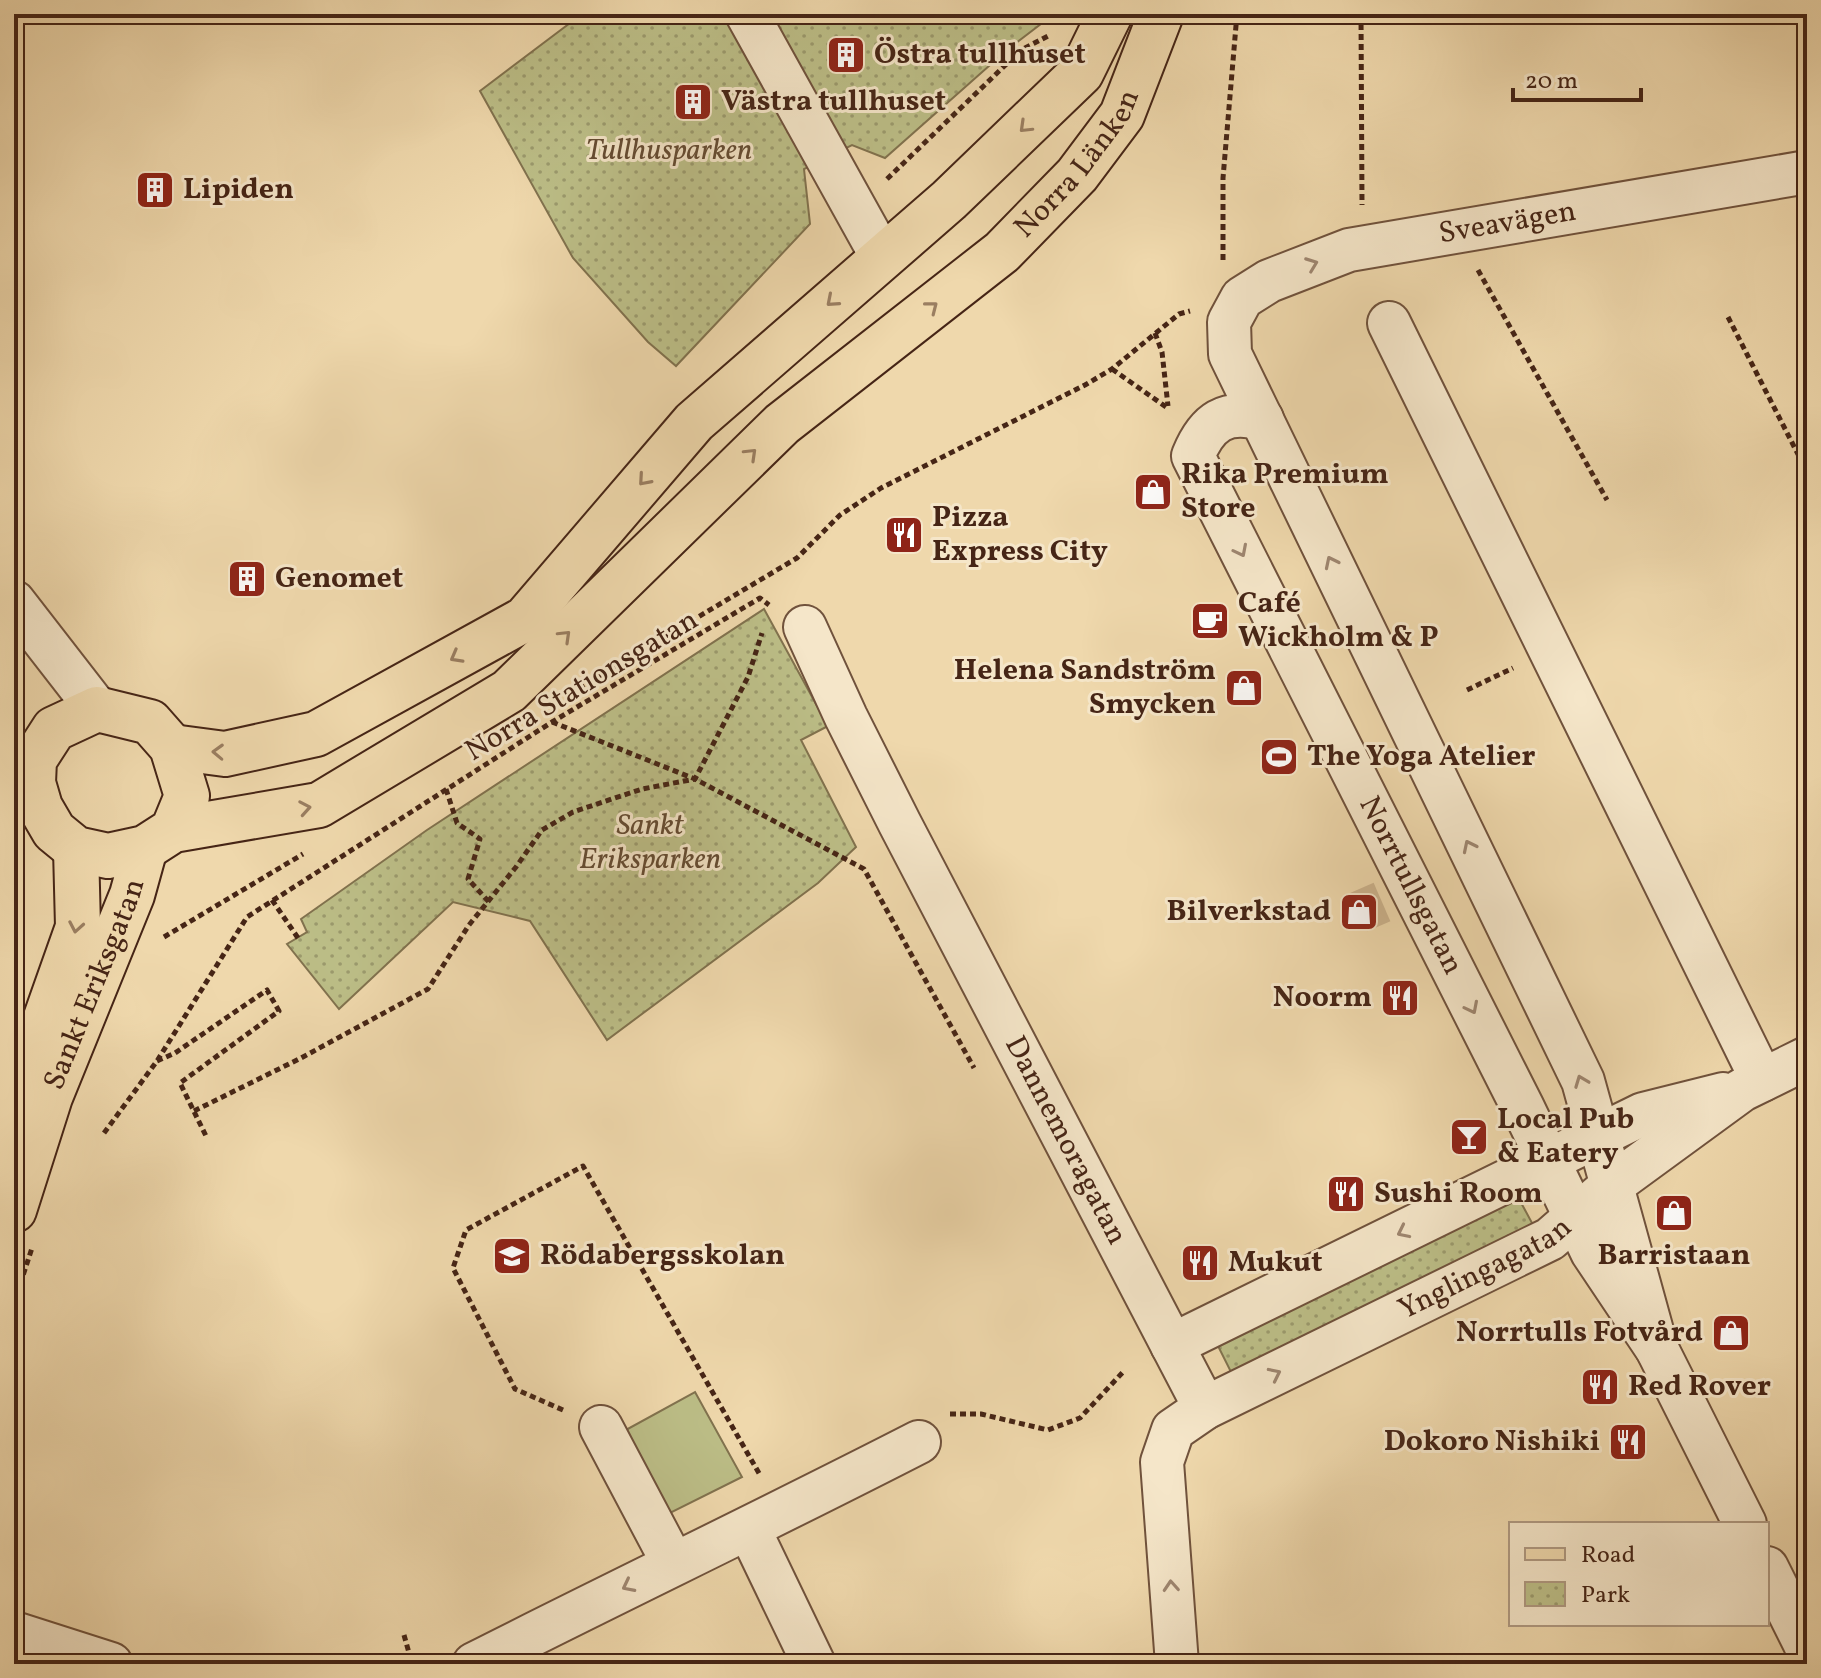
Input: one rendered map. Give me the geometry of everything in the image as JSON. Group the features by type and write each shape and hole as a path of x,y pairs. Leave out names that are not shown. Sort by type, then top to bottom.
{"main road":[{"path":"172,747 225,754 316,734 525,619 694,422 949,200 1081,73 1110,14"},
{"path":"1141,69 1161,14"},
{"path":"1141,69 1186,14"},
{"name":"Norra Länken","path":"1002,252 1077,175 1122,115 1141,69"},
{"name":"Norra Stationsgatan","path":"76,849 108,856 159,839 319,805 509,691 782,424 1002,252"},
{"path":"76,849 54,831 26,788 54,729 97,709 150,722 172,747 187,796 159,839"},
{"name":"Sankt Eriksgatan","path":"14,1210 50,1097 132,895 159,839"},
{"name":"Sankt Eriksgatan","path":"14,1108 78,927 76,849"}],"street":[{"path":"747,14 882,257"},
{"name":"Sveavägen","path":"1229,322 1242,298 1269,281 1349,250 1807,172"},
{"name":"Norrtullsgatan","path":"1229,322 1230,354 1583,1081 1657,1349"},
{"path":"1389,323 1752,1085"},
{"name":"Norrtullsgatan","path":"1262,419 1243,414 1220,419 1201,436 1193,456 1396,894 1548,1161 1592,1252 1657,1349 1744,1522"},
{"path":"14,602 97,709"},
{"name":"Dannemoragatan","path":"805,627 900,824 1205,1408"},
{"name":"Ynglingagatan","path":"1205,1408 1550,1239 1612,1185 1752,1085 1807,1058"},
{"name":"Ynglingagatan","path":"1172,1345 1643,1114 1752,1085"},
{"path":"1177,1664 1162,1462 1173,1430 1205,1408"},
{"path":"601,1427 673,1563"},
{"path":"474,1664 673,1563 749,1529 933,1428"},
{"path":"749,1529 814,1664"},
{"path":"1769,1572 1807,1648"},
{"path":"14,1633 111,1664"}],"path":[{"path":"1223,272 1223,178 1237,14"},
{"path":"1361,14 1362,211"},
{"path":"855,209 1021,50 1062,29"},
{"path":"1457,230 1607,500"},
{"path":"1728,317 1807,472"},
{"name":"Norra Stationsgatan","path":"574,691 797,558 840,515 881,488 1112,369 1155,333 1162,352 1168,407 1112,369"},
{"path":"104,1133 157,1061 247,917 552,722 760,598 770,606 748,677 695,779"},
{"path":"552,722 695,779 864,869 974,1068"},
{"path":"194,1111 301,1058 428,989 469,925 542,830 573,812 642,789 695,779"},
{"path":"446,789 457,823 480,839 468,879 489,902"},
{"path":"161,939 309,850"},
{"path":"272,900 298,938"},
{"path":"157,1061 175,1053 267,990 279,1011 180,1083 207,1138"},
{"path":"601,1427 515,1389 453,1268 466,1230 583,1166 754,1465"},
{"path":"933,1428 981,1414 1048,1430 1080,1418 1124,1371"},
{"path":"404,1635 411,1660"}],"green space":[{"name":"Tullhusparken","path":"582,14 1054,14 1007,50 885,158 852,145 804,169 810,224 676,366 648,342 573,258 480,91"},
{"name":"Sankt Eriksparken","path":"764,609 828,726 801,740 856,847 818,883 607,1040 530,921 453,902 339,1009 287,944 307,932 301,919 427,830"},
{"path":"1512,1186 1539,1236 1237,1384 1212,1334"},
{"path":"695,1392 742,1477 666,1515 624,1431"}],"tunnel":[{"path":"1359,912 1382,902"}],"place":[{"name":"Östra tullhuset","path":"846,55"},
{"name":"Västra tullhuset","path":"693,102"},
{"name":"Lipiden","path":"155,190"},
{"name":"Rika Premium Store","path":"1153,492"},
{"name":"Pizza Express City","path":"904,535"},
{"name":"Genomet","path":"247,579"},
{"name":"Café Wickholm & P","path":"1210,621"},
{"name":"Helena Sandström Smycken","path":"1244,688"},
{"name":"The Yoga Atelier","path":"1279,757"},
{"name":"Bilverkstad","path":"1359,912"},
{"name":"Noorm","path":"1400,998"},
{"name":"Local Pub & Eatery","path":"1469,1137"},
{"name":"Sushi Room","path":"1346,1194"},
{"name":"Barristaan","path":"1674,1213"},
{"name":"Rödabergsskolan","path":"512,1256"},
{"name":"Mukut","path":"1200,1263"},
{"name":"Norrtulls Fotvård","path":"1731,1333"},
{"name":"Red Rover","path":"1600,1387"},
{"name":"Dokoro Nishiki","path":"1628,1442"}]}
